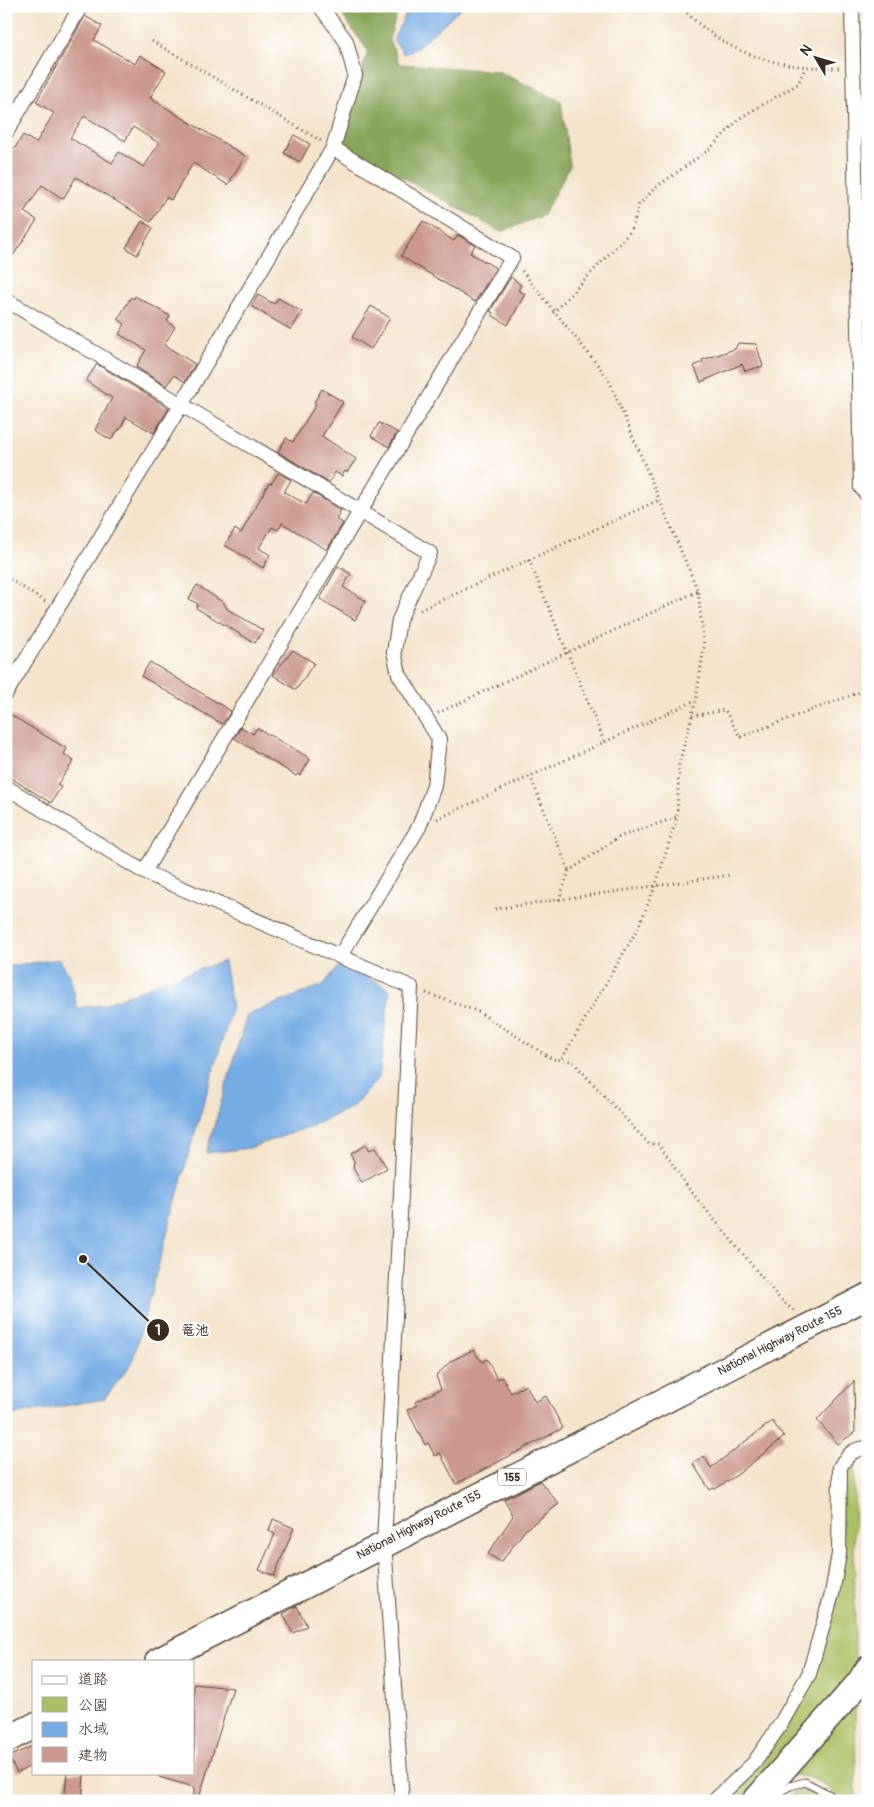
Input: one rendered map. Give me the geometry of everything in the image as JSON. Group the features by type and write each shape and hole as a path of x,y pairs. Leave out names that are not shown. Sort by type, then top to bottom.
{"highway":[{"name":"National Highway Route 155","path":"160,1660 384,1543 868,1296"},
{"path":"756,1801 859,1683 868,1669"},
{"path":"6,1740 32,1727"}],"street":[{"path":"6,133 81,6"},
{"path":"6,693 181,405 333,148 355,75 346,41 320,6"},
{"path":"852,6 861,487 868,496"},
{"path":"144,872 362,512 512,258 333,148"},
{"path":"6,300 430,553 399,620 394,652 399,674 439,740 434,786 419,827 340,956"},
{"path":"6,787 144,872 411,987 384,1543 402,1801"},
{"path":"714,1801 754,1763 780,1725 809,1674 832,1594 839,1554 840,1467 846,1456 859,1448 868,1448"}],"lane":[{"path":"766,1801 790,1786 805,1782 830,1795 833,1801"}],"path":[{"path":"680,6 708,32 747,55 805,68 853,68"},
{"path":"152,40 333,148"},
{"path":"553,313 631,231 639,205 655,188 710,149 740,118 798,84 805,68"},
{"path":"512,258 553,313 608,378 698,591 704,647 696,700 679,764 677,817 655,887 637,930 561,1060"},
{"path":"399,620 659,500"},
{"path":"529,560 604,741"},
{"path":"6,577 57,610"},
{"path":"426,718 698,591"},
{"path":"692,716 725,710 740,737 860,692"},
{"path":"419,827 696,700"},
{"path":"530,776 569,871"},
{"path":"559,900 569,871 619,837 677,817"},
{"path":"494,909 730,875"},
{"path":"411,987 477,1011 552,1059 572,1061 650,1144 659,1144 688,1189 780,1298 809,1325"}],"green space":[{"path":"336,6 399,6 389,40 400,64 497,71 561,101 570,166 543,215 501,232 338,141 368,51"},
{"path":"854,1458 855,1671 741,1801 722,1801 758,1766 786,1729 814,1676 846,1465"},
{"path":"855,1700 856,1801 839,1801 830,1789 818,1781 790,1775"},
{"path":"799,1790 811,1792 821,1801 782,1801"}],"water":[{"path":"410,6 463,6 417,48 404,54 393,40"},
{"path":"59,959 71,978 77,1008 103,1005 164,981 224,961 232,1008 188,1156 132,1363 104,1399 6,1416 6,968"},
{"path":"341,963 390,989 379,1078 352,1107 314,1125 250,1148 206,1153 247,1015 323,985"}],"building":[{"path":"85,16 102,26 94,40 135,64 140,55 166,71 150,98 245,156 228,185 193,163 171,200 166,197 151,222 76,177 63,199 42,185 24,212 37,220 6,266 6,146 13,151 23,135 36,143 54,113 36,102","holes":["84,116 125,141 133,127 159,143 144,167 119,152 112,163 70,138"]},
{"path":"294,135 310,144 300,162 284,153"},
{"path":"142,221 153,228 137,255 126,248"},
{"path":"423,221 454,241 458,235 475,245 470,253 496,268 475,302 401,256"},
{"path":"511,277 521,285 518,290 525,294 508,325 492,315 493,313 490,311"},
{"path":"258,295 274,304 278,298 302,312 291,330 251,306"},
{"path":"135,296 170,316 167,321 175,327 164,345 195,364 185,382 174,375 166,386 136,367 146,350 119,334 125,324 118,319 131,297 134,299"},
{"path":"371,306 390,318 371,349 352,337"},
{"path":"738,343 756,344 763,366 745,371 742,364 701,382 694,366 703,362 702,360 735,349"},
{"path":"97,364 169,408 154,433 126,417 120,430 111,440 95,430 112,398 86,381"},
{"path":"322,389 343,402 322,436 356,459 342,476 335,472 329,483 278,452 286,438 293,442 316,404 314,402"},
{"path":"379,423 397,432 389,447 371,436"},
{"path":"278,473 291,480 284,492 306,504 313,493 341,510 336,519 343,523 327,550 282,523 278,530 272,527 259,548 270,555 263,568 225,545 235,529 241,533 269,483 271,484"},
{"path":"338,566 351,574 343,587 366,601 355,620 320,599"},
{"path":"197,585 224,603 227,609 263,630 255,643 196,608 198,604 189,599"},
{"path":"293,650 314,663 296,690 273,675"},
{"path":"150,662 231,711 222,724 141,676"},
{"path":"6,712 67,749 64,754 74,761 57,785 61,787 51,803 6,775"},
{"path":"241,727 253,734 257,728 308,757 310,760 300,776 298,774 296,776 234,738"},
{"path":"365,1145 369,1151 375,1148 387,1168 362,1183 353,1168 354,1161 350,1154"},
{"path":"473,1350 482,1362 487,1359 497,1379 502,1377 511,1393 526,1385 535,1402 546,1396 563,1428 456,1484 440,1453 435,1456 428,1443 425,1445 407,1410 417,1405 415,1402 441,1389 436,1376 451,1361"},
{"path":"854,1381 855,1432 838,1444 817,1420"},
{"path":"772,1421 784,1437 737,1475 715,1489 710,1490 693,1464 704,1456 711,1468"},
{"path":"540,1481 559,1504 526,1529 501,1562 488,1554 513,1516 504,1500"},
{"path":"273,1519 294,1528 274,1576 259,1570 275,1534 269,1531"},
{"path":"297,1606 307,1626 293,1633 283,1614"},
{"path":"195,1684 233,1688 198,1801 194,1801 194,1787 159,1777 159,1774 195,1774"},
{"path":"32,1746 32,1765 17,1773 9,1757"},
{"path":"67,1774 84,1774 82,1801 64,1801"}],"place":[{"name":"篭池","path":"83,1259"}]}
